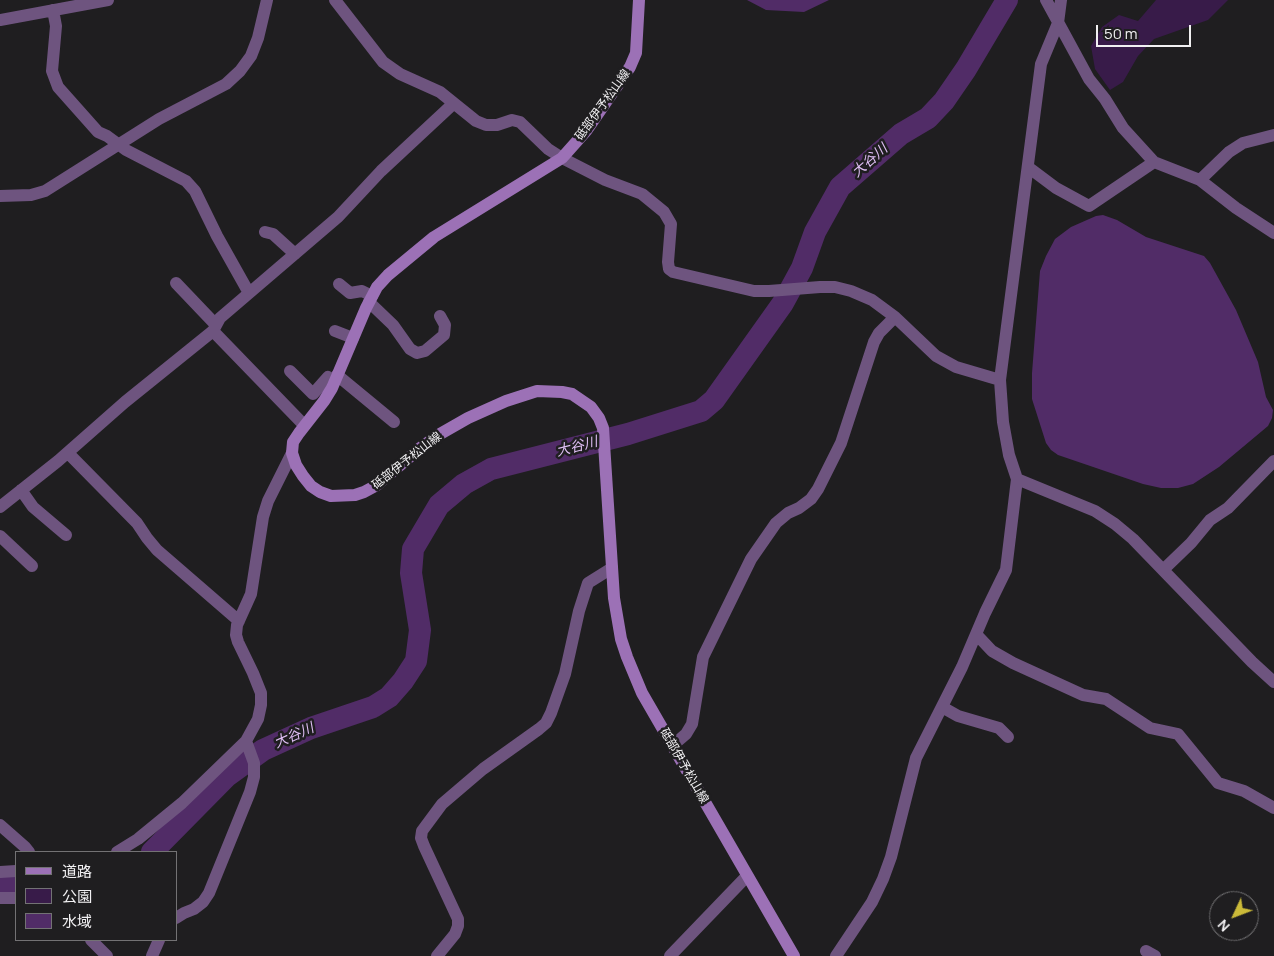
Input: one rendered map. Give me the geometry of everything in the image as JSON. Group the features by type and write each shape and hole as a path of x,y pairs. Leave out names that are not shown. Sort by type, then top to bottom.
{"main road":[{"name":"砥部伊予松山線","path":"639,0 636,53 630,67 586,131 562,158 434,237 388,275 377,287 336,378 324,401 293,442 292,452 296,464 311,486 331,496 355,495 377,486 419,449 468,418 506,401 537,392 562,392 572,394 590,407 599,418 603,428 614,598 620,639 642,693 794,956"}],"street":[{"path":"0,20 108,0"},
{"path":"0,196 31,195 45,191 160,120 226,84 240,71 250,56 258,38 267,0"},
{"path":"335,0 383,62 400,74 440,92 453,104 486,125 497,125 512,120 520,122 548,149 562,158 605,180 642,194 664,212 671,224 668,262 669,269 673,272 754,291 796,288 835,288 851,291 872,300 895,317 936,356 956,368 1000,380"},
{"path":"1046,0 1089,79 1123,128 1154,162 1200,180 1236,208 1274,233"},
{"path":"836,956 872,902 883,879 916,758 962,667 1006,570 1017,479 1009,455 1003,422 1000,380 1041,64 1058,23 1061,0"},
{"path":"53,10 56,26 52,71 58,87 98,132 186,181 195,191 249,294"},
{"path":"0,507 214,328 220,318 338,217 381,171 453,104"},
{"path":"1200,180 1229,152 1243,143 1274,135"},
{"path":"1028,167 1056,188 1089,206 1154,162"},
{"path":"264,232 273,234 295,254"},
{"path":"176,283 214,328 304,425"},
{"path":"339,284 350,293 362,292 370,299 394,325 410,349 417,353 425,351 444,334 445,325 440,316"},
{"path":"672,746 686,734 692,724 703,657 751,559 776,523 811,499 818,489 841,443 874,342 879,333 895,317"},
{"path":"335,331 353,338"},
{"path":"290,371 313,394 328,377 336,378 394,422"},
{"path":"68,452 138,523 157,550 239,620"},
{"path":"178,917 194,910 209,893 250,792 254,777 250,751 261,705 261,693 238,642 236,635 237,625 251,594 263,517 274,488 292,452"},
{"path":"1163,570 1210,520 1228,508 1274,461"},
{"path":"1017,479 1095,511 1115,524 1133,539 1252,662 1274,682"},
{"path":"21,490 33,507 66,535"},
{"path":"0,536 32,566"},
{"path":"438,956 455,934 458,919 424,846 421,838 422,831 442,804 483,769 546,723 564,674 579,611 588,584 612,568"},
{"path":"976,634 992,651 1013,663 1083,695 1106,699 1150,728 1178,734 1218,783 1244,791 1274,808"},
{"path":"942,707 958,716 999,728 1008,737"},
{"path":"119,851 138,839 250,751"},
{"path":"0,825 28,851"},
{"path":"0,872 15,870"},
{"path":"670,956 747,876"},
{"path":"0,898 15,898"},
{"path":"92,941 107,956"},
{"path":"152,956 159,941"}],"green space":[{"path":"1156,0 1228,0 1208,20 1154,39 1138,56 1123,82 1110,90 1095,69 1091,46 1102,27 1119,15 1138,21"}],"water":[{"path":"747,0 829,0 804,12 766,10"},
{"path":"1103,215 1117,220 1146,237 1204,256 1210,263 1236,310 1258,362 1266,397 1273,410 1268,426 1219,467 1193,484 1178,488 1161,488 1143,484 1058,455 1046,443 1032,399 1032,373 1040,271 1055,239 1071,227 1096,216"}],"waterway":[{"name":"大谷川","path":"153,851 227,776 263,750 311,728 373,707 389,697 403,681 416,661 420,630 411,573 413,549 439,505 464,484 491,469 628,434 701,411 714,400 783,303 802,268 815,232 840,187 901,134 928,118 944,101 966,69 1007,0"},
{"name":"大谷川","path":"0,885 15,883"}]}
